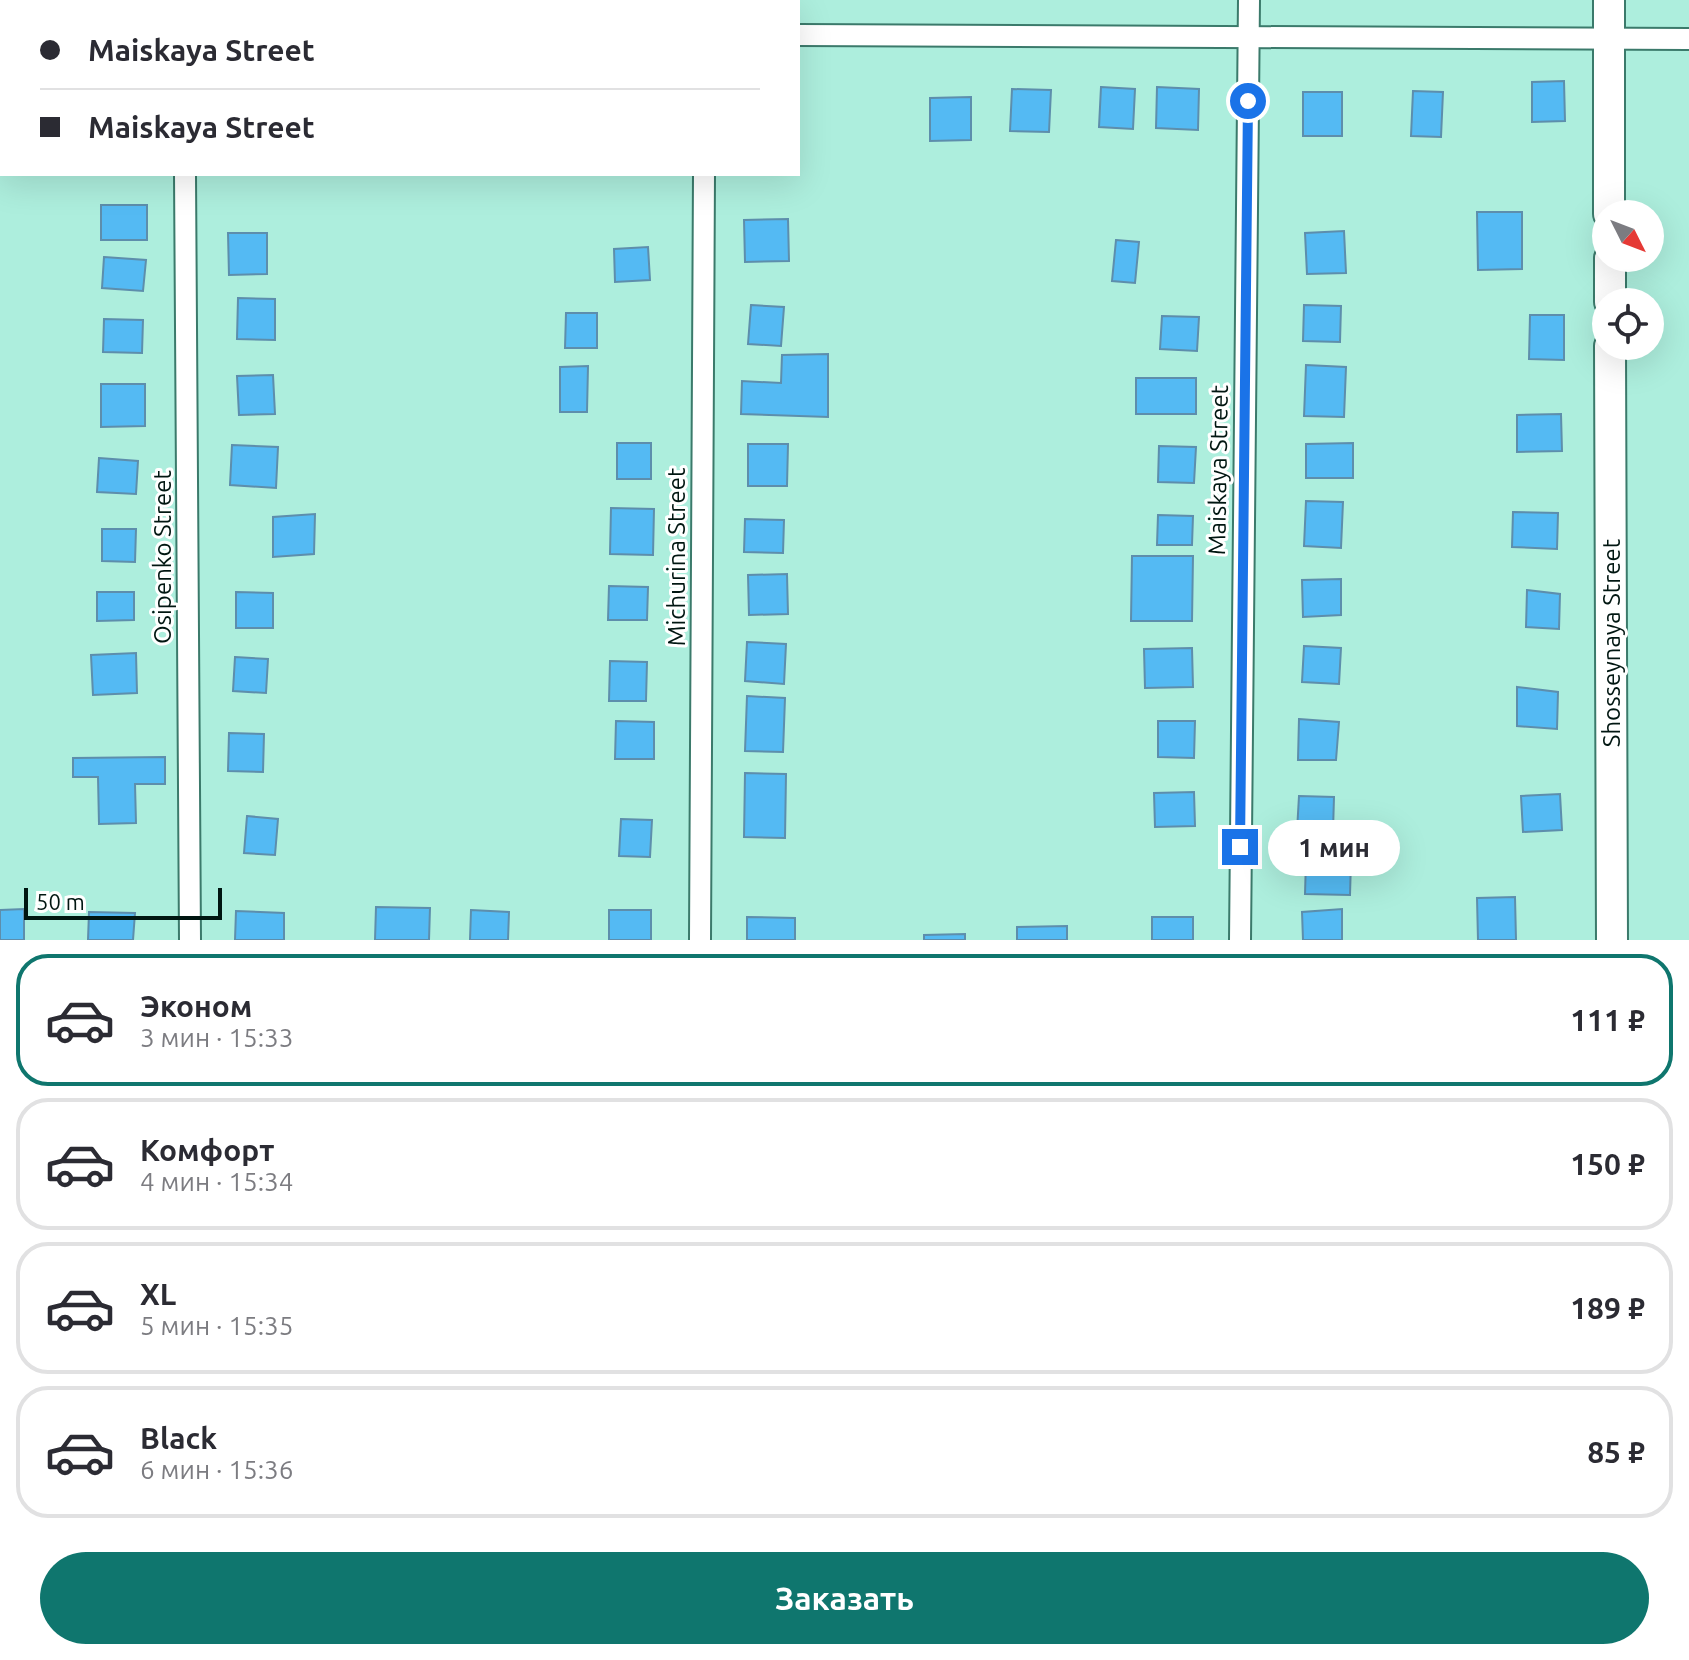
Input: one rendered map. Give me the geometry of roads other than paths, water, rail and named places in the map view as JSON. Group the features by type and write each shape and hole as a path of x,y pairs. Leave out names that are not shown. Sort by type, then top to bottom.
{"main road":[{"path":"1609,0 1609,200"},
{"name":"Shosseynaya Street","path":"1610,360 1612,940"}],"street":[{"name":"Maiskaya Street","path":"1240,940 1249,0"},
{"path":"800,35 1689,39"},
{"name":"Osipenko Street","path":"185,176 190,940"},
{"name":"Michurina Street","path":"700,940 704,176"}]}
